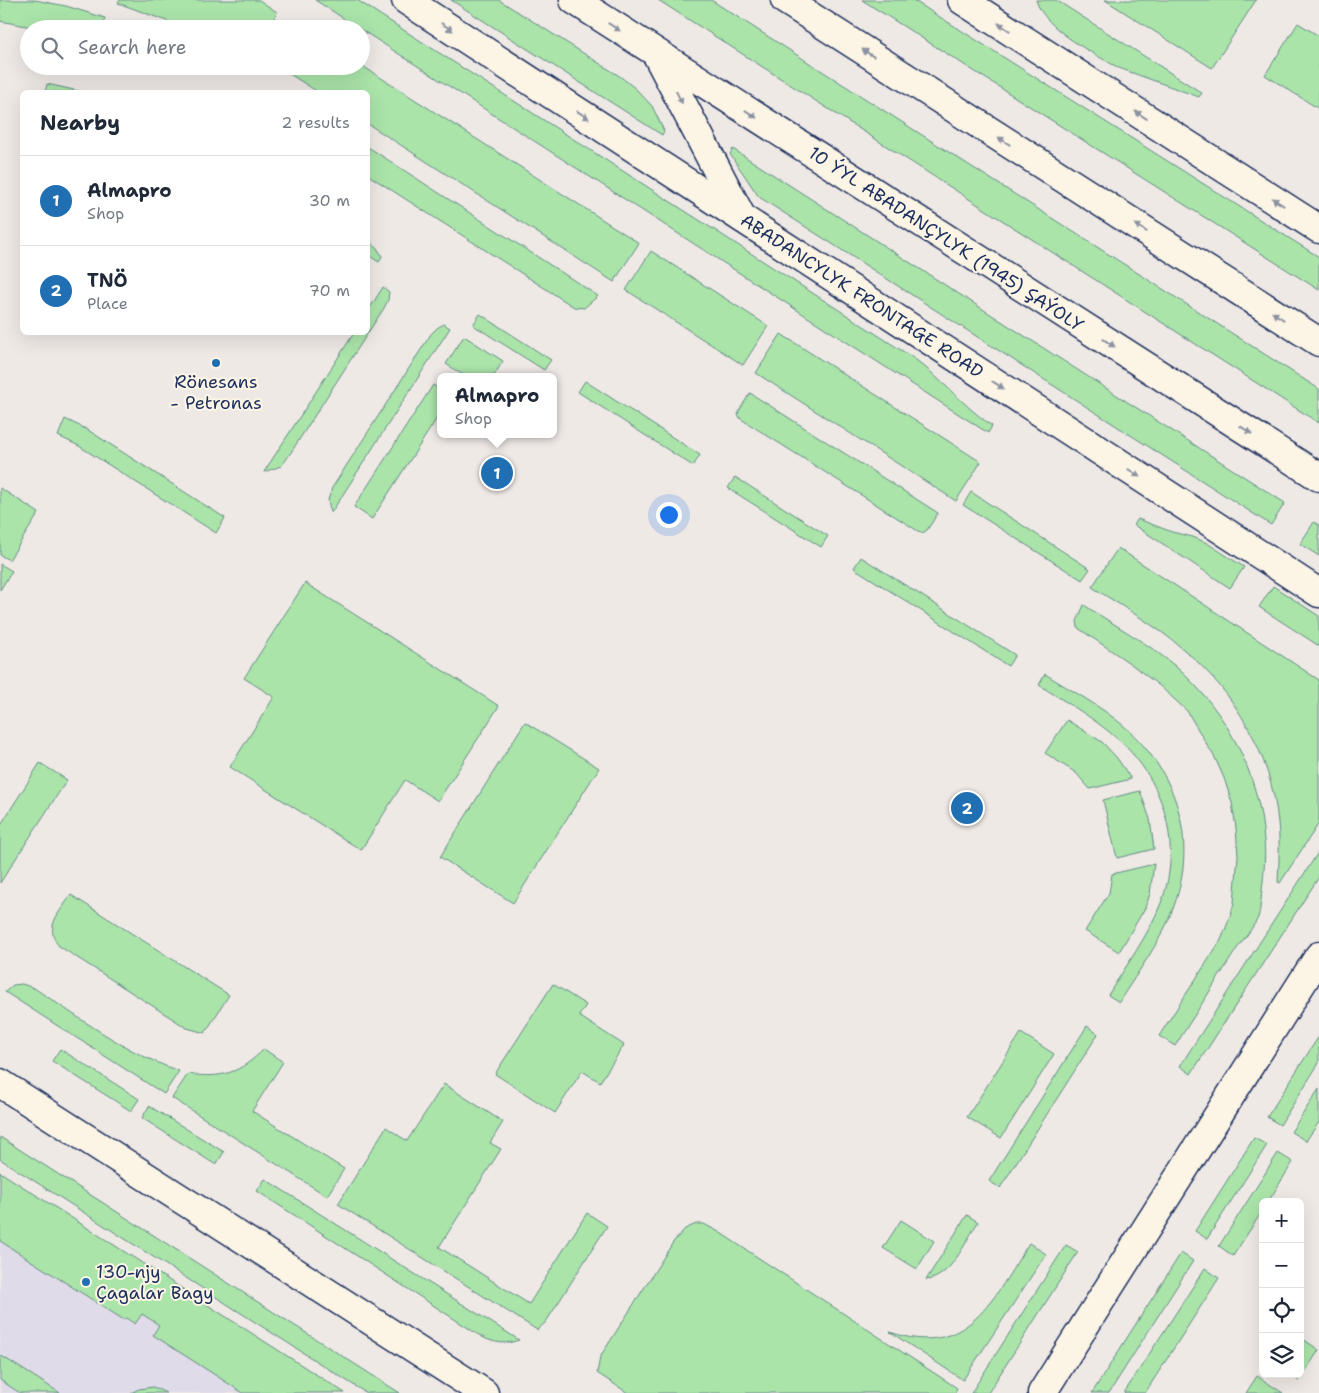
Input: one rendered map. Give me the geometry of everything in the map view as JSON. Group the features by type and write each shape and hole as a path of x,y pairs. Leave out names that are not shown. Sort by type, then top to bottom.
{"street":[{"name":"ABADANCYLYK FRONTAGE ROAD","path":"406,0 1319,592"},
{"name":"10 ÝYL ABADANÇYLYK (1945) ŞAÝOLY","path":"574,0 1319,477"},
{"path":"785,0 1319,342"},
{"path":"962,0 1319,228"},
{"path":"656,54 742,218"},
{"path":"1042,1393 1319,956"},
{"path":"0,1083 484,1393"}],"shaded area":[{"name":"130-njy Çagalar Bagy","path":"0,1172 345,1393 0,1393"}],"green space":[{"path":"0,0 35,0 66,6 105,18 104,20 20,20 20,25 0,21"},
{"path":"120,0 259,0 277,12 274,20 164,20 118,3"},
{"path":"315,0 357,0 915,359 992,426 988,433 370,35 370,20 346,20"},
{"path":"451,0 499,0 621,77 652,106 664,131 662,135"},
{"path":"658,0 711,0 1319,389 1319,423"},
{"path":"862,0 913,0 1319,257 1319,290"},
{"path":"1036,0 1056,0 1202,93 1199,97 1119,68 1097,56 1059,31 1041,11"},
{"path":"1105,0 1256,0 1212,68"},
{"path":"1298,23 1319,36 1319,109 1265,75"},
{"path":"370,71 639,243 614,282 370,125 370,90 315,90 291,75 370,75"},
{"path":"47,84 74,90 46,90"},
{"path":"370,148 598,296 584,308 574,307 370,176"},
{"path":"733,149 1285,503 1271,525 759,197 730,154"},
{"path":"370,242 382,256 379,262 370,256"},
{"path":"651,251 768,326 743,365 626,290"},
{"path":"383,287 389,292 384,308 370,330 370,308"},
{"path":"480,314 551,360 544,370 473,325"},
{"path":"444,324 450,328 331,513 328,500 332,488 431,334"},
{"path":"781,334 981,462 956,501 756,373"},
{"path":"353,335 367,335 286,460 281,466 264,472"},
{"path":"464,336 503,361 496,373 460,373 446,364"},
{"path":"585,381 700,455 693,466 578,392"},
{"path":"433,385 437,388 437,418 372,519 354,507"},
{"path":"750,393 938,513 927,530 923,533 918,531 741,419 738,415 739,411"},
{"path":"65,419 88,430 225,518 216,533 79,446 58,436"},
{"path":"735,477 828,536 821,547 728,488"},
{"path":"0,488 39,513 9,560 0,555"},
{"path":"971,492 1090,569 1082,580 963,505"},
{"path":"1138,519 1207,543 1244,567 1230,588 1134,525"},
{"path":"1314,522 1319,525 1319,556 1300,544"},
{"path":"1118,548 1319,680 1319,823 1280,883 1278,882 1279,830 1268,772 1259,749 1234,705 1202,666 1183,649 1150,624 1092,587"},
{"path":"861,557 1015,655 1008,666 854,568"},
{"path":"0,564 12,571 0,590"},
{"path":"305,583 499,706 438,801 405,780 361,850 230,767 274,697 244,678"},
{"path":"1273,586 1319,616 1319,646 1259,607"},
{"path":"1084,605 1165,658 1193,683 1210,702 1237,744 1255,790 1261,815 1265,855 1259,915 1175,1046 1159,1036 1221,940 1234,903 1238,855 1232,803 1215,758 1187,711 1161,687 1131,664 1078,628 1077,621"},
{"path":"1045,674 1106,712 1143,745 1158,765 1170,786 1178,809 1183,832 1184,857 1181,881 1174,906 1156,944 1119,1002 1108,995 1150,927 1168,881 1169,835 1164,812 1156,791 1145,771 1131,752 1096,722 1039,685"},
{"path":"1067,720 1102,742 1117,758 1131,779 1090,789 1076,773 1045,753"},
{"path":"525,722 599,768 513,903 440,857"},
{"path":"40,763 67,780 0,883 0,826"},
{"path":"1140,791 1150,819 1154,849 1117,858 1103,800"},
{"path":"1319,851 1319,877 1191,1074 1180,1066"},
{"path":"1154,864 1150,894 1145,908 1119,952 1085,931 1109,893 1112,874"},
{"path":"71,895 229,995 205,1033 187,1028 59,946 54,939 53,926 58,914"},
{"path":"22,984 34,988 86,1023 140,1055 179,1071 164,1094 5,992 13,985"},
{"path":"553,984 586,1005 579,1016 624,1045 600,1082 582,1071 555,1113 495,1074"},
{"path":"1087,1026 1098,1034 1000,1188 989,1181"},
{"path":"1021,1033 1054,1054 1001,1138 967,1117"},
{"path":"1319,1036 1319,1063 1280,1125 1267,1117"},
{"path":"60,1049 139,1099 131,1111 52,1061"},
{"path":"264,1049 283,1062 252,1111 344,1169 327,1196 172,1098 188,1074 221,1075 247,1064"},
{"path":"444,1084 503,1122 490,1143 501,1149 439,1247 529,1304 587,1213 607,1226 546,1322 537,1330 338,1204 386,1127 407,1141"},
{"path":"1319,1089 1319,1122 1306,1141 1291,1132"},
{"path":"149,1106 224,1152 216,1165 142,1118"},
{"path":"0,1137 400,1393 366,1393 0,1159"},
{"path":"1254,1138 1267,1145 1207,1239 1195,1231"},
{"path":"1278,1153 1293,1162 1270,1198 1259,1198 1259,1216 1233,1256 1219,1246"},
{"path":"0,1172 345,1393 243,1393 153,1335 159,1325 142,1314 135,1324 126,1318 124,1320 0,1241"},
{"path":"265,1179 519,1340 500,1343 482,1337 257,1191"},
{"path":"967,1215 978,1222 962,1249 943,1273 935,1278 926,1280"},
{"path":"901,1220 934,1241 917,1269 883,1248"},
{"path":"696,1224 704,1224 719,1232 957,1388 955,1393 628,1393 597,1373 600,1357 674,1241 685,1229"},
{"path":"1029,1243 1046,1254 963,1380 890,1332 917,1338 940,1337 959,1330 976,1318 990,1302"},
{"path":"1066,1245 1078,1252 988,1393 971,1393"},
{"path":"1181,1253 1193,1261 1109,1393 1092,1393"},
{"path":"1205,1268 1219,1278 1145,1393 1124,1393"},
{"path":"1304,1340 1319,1350 1304,1373"},
{"path":"0,1355 60,1393 20,1393 0,1380"},
{"path":"1257,1376 1283,1393 1246,1393"},
{"path":"153,1387 166,1393 131,1393 139,1389"}],"place":[{"name":"Rönesans - Petronas","path":"216,363"},
{"name":"Almapro","path":"497,473"},
{"name":"TNÖ","path":"967,808"},
{"name":"130-njy Çagalar Bagy","path":"86,1282"}]}
